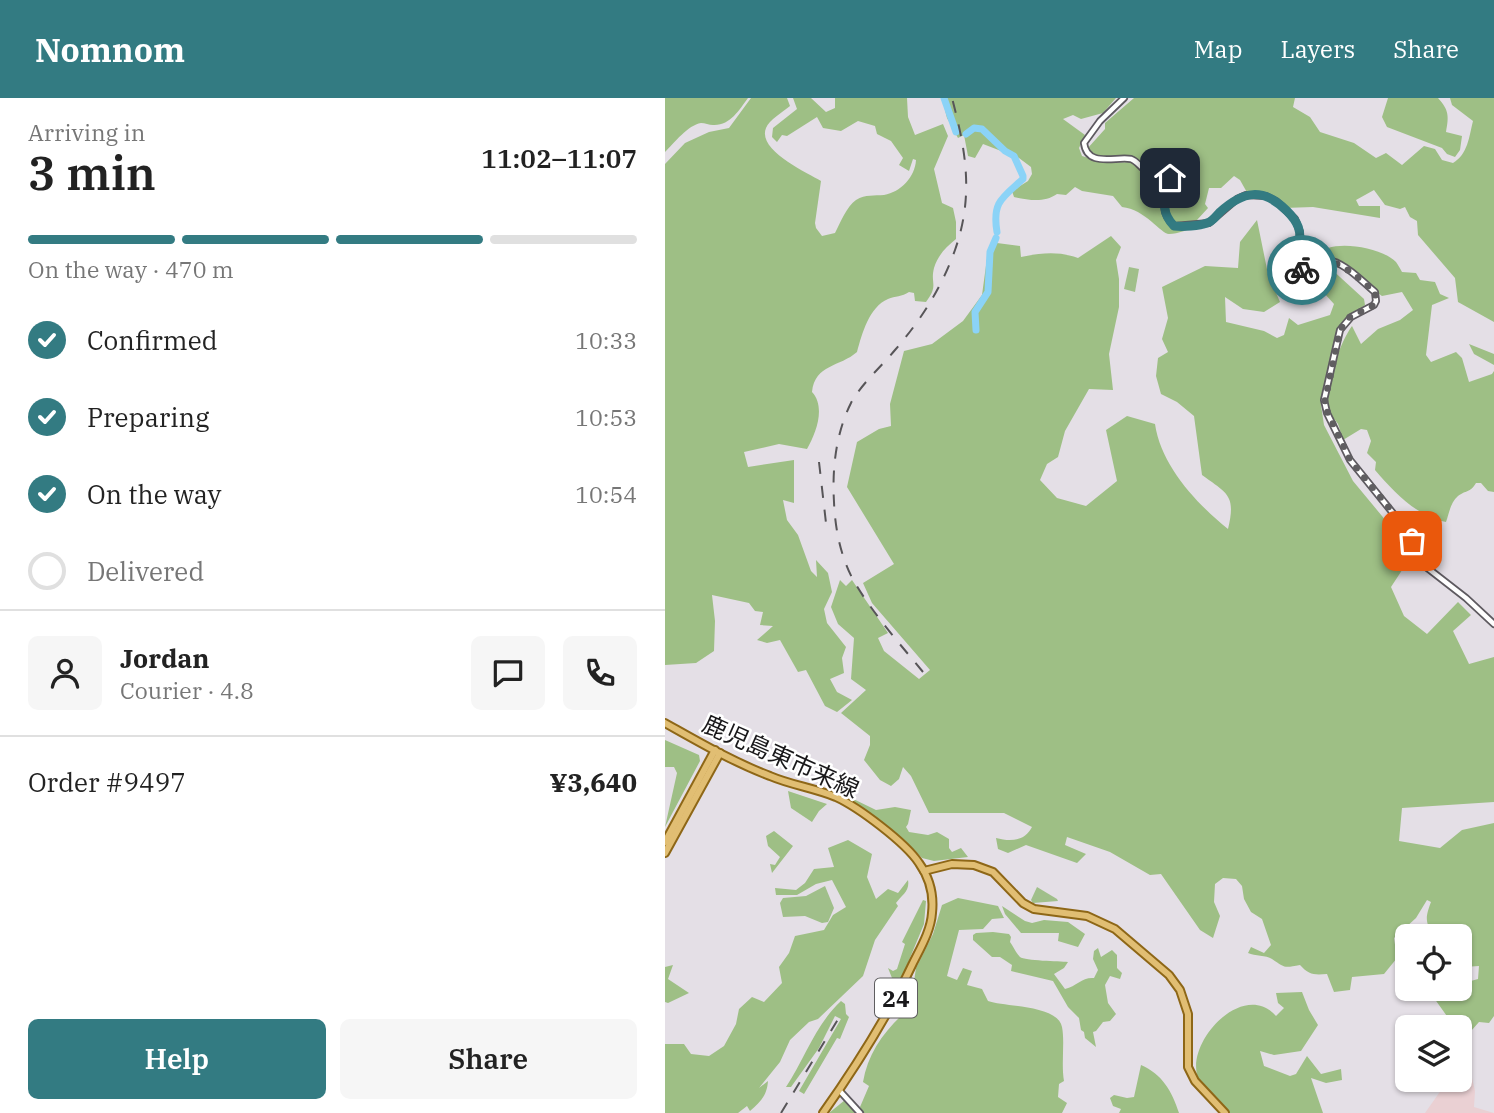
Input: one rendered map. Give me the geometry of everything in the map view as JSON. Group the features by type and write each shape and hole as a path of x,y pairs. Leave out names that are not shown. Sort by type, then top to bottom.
{"main road":[{"name":"鹿児島東市来線","path":"665,723 772,777 849,804 904,847 924,871 932,892 933,912 924,940 892,1004 823,1113"},
{"path":"665,842 718,752"},
{"path":"665,853 718,752"},
{"path":"924,871 945,865 974,865 993,872 1023,903 1034,909 1087,916 1115,929 1169,975 1180,990 1188,1014 1188,1067 1195,1082 1225,1113"}],"street":[{"path":"1124,98 1100,121 1087,139 1085,150 1089,155 1104,160 1131,159 1145,170 1166,169 1170,172 1163,199 1166,216 1174,226 1209,223 1237,198 1246,195 1266,196 1276,201 1295,219 1300,232 1299,246 1277,268 1279,277 1291,280 1315,261 1329,260 1344,267 1375,292 1374,305 1350,317 1340,330 1324,400 1327,413 1350,460 1409,533 1421,563 1457,590 1494,624"},
{"path":"839,1090 860,1113"}],"shaded area":[{"path":"1472,1078 1474,1107 1494,1113 1425,1113 1440,1092 1472,1092"}],"green space":[{"path":"665,98 748,98 729,120 719,125 696,124 665,152"},
{"path":"751,98 787,98 790,106 770,122 765,136 775,152 821,181 815,223 822,236 835,233 847,210 856,200 884,195 901,187 910,178 916,160 913,159 909,171 899,165 903,158 891,141 877,134 875,126 858,121 841,131 823,128 817,117 787,136 782,135 777,142 772,137 773,128 797,109 793,98 811,98 826,112 835,108 835,98 907,98 908,117 915,135 943,124 948,136 934,169 942,203 953,208 956,239 936,263 930,296 926,302 915,301 914,293 909,292 881,303 867,322 857,352 818,376 812,392 818,405 818,420 807,449 779,444 744,452 748,467 794,460 794,503 783,500 787,520 798,535 811,571 817,577 816,560 828,573 832,592 824,609 827,623 846,647 842,658 844,673 830,679 837,692 852,700 837,712 825,706 806,670 798,672 780,640 767,643 757,640 773,626 760,625 763,612 755,611 749,603 712,595 714,651 696,663 665,665 665,164 685,143 709,132 729,128"},
{"path":"942,98 1116,98 1103,113 1081,119 1073,115 1063,119 1085,135 1079,148 1082,156 1105,163 1132,162 1146,172 1166,172 1168,175 1162,200 1164,218 1179,228 1197,227 1169,234 1145,216 1122,207 1113,196 1082,191 1075,187 1066,195 1057,194 1042,200 1014,197 1012,191 1028,181 1032,174 1031,167 1019,158 983,144 975,158 968,156 964,135 958,138 947,118"},
{"path":"1134,98 1295,98 1293,107 1310,117 1320,132 1354,143 1376,158 1386,153 1402,165 1424,146 1435,149 1442,160 1453,163 1465,150 1473,121 1452,105 1450,98 1494,98 1494,322 1458,302 1455,278 1418,235 1417,221 1410,217 1405,207 1400,209 1385,205 1374,190 1356,200 1359,206 1380,206 1380,218 1313,207 1284,208 1267,201 1258,193 1249,196 1240,180 1234,176 1221,188 1209,188 1205,204 1208,208 1197,220 1198,223 1179,224 1173,221 1167,208 1172,175 1167,168 1149,168 1139,162 1089,154 1087,149 1105,129 1105,123"},
{"path":"1388,98 1438,98 1447,114 1446,132 1462,136 1460,150 1455,157 1442,148 1387,127 1382,117"},
{"path":"1257,220 1268,274 1280,302 1264,312 1243,309 1225,297 1226,322 1264,331 1277,338 1284,335 1289,318 1298,325 1330,315 1334,304 1314,282 1329,267 1364,299 1365,305 1346,318 1338,330 1321,405 1324,425 1353,481 1401,539 1410,558 1391,587 1404,616 1427,634 1458,602 1471,615 1453,631 1469,664 1494,657 1494,802 1402,808 1399,841 1440,848 1462,830 1494,823 1494,1016 1489,1023 1479,1022 1472,1030 1472,1015 1446,1015 1436,1001 1472,1001 1472,981 1478,979 1479,966 1472,966 1472,924 1428,924 1431,902 1427,900 1409,924 1395,924 1395,960 1384,974 1352,977 1350,990 1334,992 1327,974 1312,974 1300,965 1285,967 1270,958 1248,953 1251,947 1264,953 1271,945 1262,919 1251,912 1244,899 1242,886 1236,879 1223,878 1215,884 1214,902 1220,916 1213,938 1200,930 1161,874 1150,875 1110,852 1067,837 1065,845 1086,854 1077,863 1026,845 1008,853 998,849 996,838 1017,839 1026,835 1032,827 1004,813 929,813 911,776 903,767 899,779 891,786 880,780 864,760 870,745 870,736 841,713 866,690 851,679 854,638 838,624 831,607 840,580 846,586 852,580 888,633 878,638 884,651 919,679 930,670 872,603 863,583 894,564 847,487 857,442 879,429 891,426 890,404 904,351 932,344 963,321 982,295 988,251 997,243 1020,246 1021,257 1049,253 1078,258 1111,236 1121,247 1116,260 1119,307 1109,354 1113,390 1089,389 1065,431 1058,457 1047,464 1040,480 1057,498 1086,506 1117,481 1106,430 1127,416 1155,424 1165,455 1182,483 1204,508 1228,529 1230,502 1224,491 1202,475 1194,416 1177,402 1161,394 1156,376 1158,358 1168,352 1162,339 1168,318 1162,287 1205,266 1238,268 1240,242"},
{"path":"1319,240 1328,248 1353,246 1382,253 1396,262 1402,272 1416,273 1420,280 1435,282 1440,294 1449,298 1432,305 1426,355 1431,362 1456,352 1462,358 1469,382 1494,371 1494,492 1488,491 1481,483 1476,483 1455,499 1446,522 1415,509 1398,495 1375,470 1376,462 1367,453 1371,441 1367,430 1361,429 1343,440 1338,424 1330,412 1330,378 1352,326 1361,344 1378,329 1400,320 1413,310 1402,292 1382,296 1353,272 1337,263 1316,261 1292,266 1290,280 1282,276 1282,268 1304,251 1304,242"},
{"path":"1129,267 1139,269 1135,292 1124,289"},
{"path":"1469,344 1494,354 1494,365 1474,354"},
{"path":"665,740 699,755 700,761 665,827 677,773 674,767 665,767"},
{"path":"788,791 827,804 812,822 791,808"},
{"path":"841,793 876,810 895,807 911,810 906,827 909,832 928,835 937,832 949,839 952,852 961,848 968,857 934,861 922,858 906,842 860,807 838,795"},
{"path":"774,831 793,846 772,873 770,864 775,865 780,857 768,846 766,836"},
{"path":"848,840 872,854 867,877 876,899 888,889 898,893 908,880 907,890 896,903 898,906 875,940 863,976 818,1019 809,1022 790,1040 780,1062 759,1088 768,1081 765,1095 750,1111 747,1106 738,1113 665,1113 665,1044 684,1044 691,1054 709,1056 724,1046 736,1024 739,1009 752,997 764,1002 782,983 779,967 789,953 795,936 824,930 833,915 846,907 832,880 816,884 797,895 776,895 775,888 796,890 805,883 814,869 834,867 828,848"},
{"path":"825,886 834,908 828,922 822,923 805,916 783,917 780,903 783,898 806,896"},
{"path":"1037,887 1058,901 1033,903 1031,900"},
{"path":"958,898 998,906 1004,918 992,919 983,929 959,930 947,976 957,980 963,968 972,971 967,985 982,989 988,1001 1030,1008 1058,1020 1063,1033 1064,1081 1059,1084 1058,1097 1067,1103 1062,1113 863,1113 860,1107 869,1086 863,1082 865,1071 874,1051 886,1032 910,1008 916,968 933,934 942,905"},
{"path":"923,900 926,901 924,924 900,982 892,978 888,968 893,971 897,969 905,944 902,942"},
{"path":"1002,906 1025,921 1068,922 1085,934 1078,947 1058,941 1059,933 1021,933 1005,914"},
{"path":"976,933 1009,934 1010,942 1020,957 1068,962 1054,974 1065,989 1094,978 1098,970 1093,959 1094,951 1098,948 1101,957 1112,950 1117,955 1117,968 1122,973 1120,979 1110,976 1105,985 1108,1003 1116,1014 1093,1032 1096,1047 1085,1038 1079,1018 1068,1007 1053,981 1011,971 1012,965 1000,957 992,957 973,940"},
{"path":"673,965 668,979 689,993 668,1003 665,1002 665,967"},
{"path":"1302,992 1318,1025 1301,1051 1274,1055 1260,1051 1264,1066 1290,1076 1296,1074 1307,1056 1321,1074 1341,1069 1342,1080 1326,1083 1311,1078 1323,1113 1228,1113 1199,1080 1196,1066 1199,1050 1207,1034 1233,1010 1248,1005 1263,1006 1276,1016 1284,1008 1278,1003 1276,993"},
{"path":"841,1001 845,1004 849,1017 840,1039 837,1038 804,1094 799,1091 841,1019 835,1016 819,1048 791,1087 786,1087 818,1031"},
{"path":"1141,1065 1155,1073 1165,1084 1179,1113 1119,1113 1121,1109 1113,1106 1110,1098 1114,1095 1134,1097"},
{"path":"845,1100 857,1113 829,1113"}],"waterway":[{"path":"944,98 956,132"},
{"path":"966,134 974,128 982,129 1014,156 1023,176 997,207 997,232"},
{"path":"976,330 975,312 988,292 990,252 996,238"}],"railway":[{"path":"923,672 879,618 850,574 837,533 834,476 836,451 851,403 922,315 944,277 955,250 965,211 966,174 952,98"},
{"path":"819,462 826,523"},
{"path":"781,1113 840,1016"}],"way so far":[{"path":"1302,270 1315,261 1329,260 1344,267 1375,292 1374,305 1350,317 1340,330 1324,405 1350,460 1404,526 1412,541"}],"route":[{"path":"1170,178 1169,188 1163,199 1166,216 1174,226 1209,223 1229,204 1246,195 1266,196 1276,201 1295,219 1300,232 1299,246 1279,264 1277,275 1291,280 1302,270"}]}
